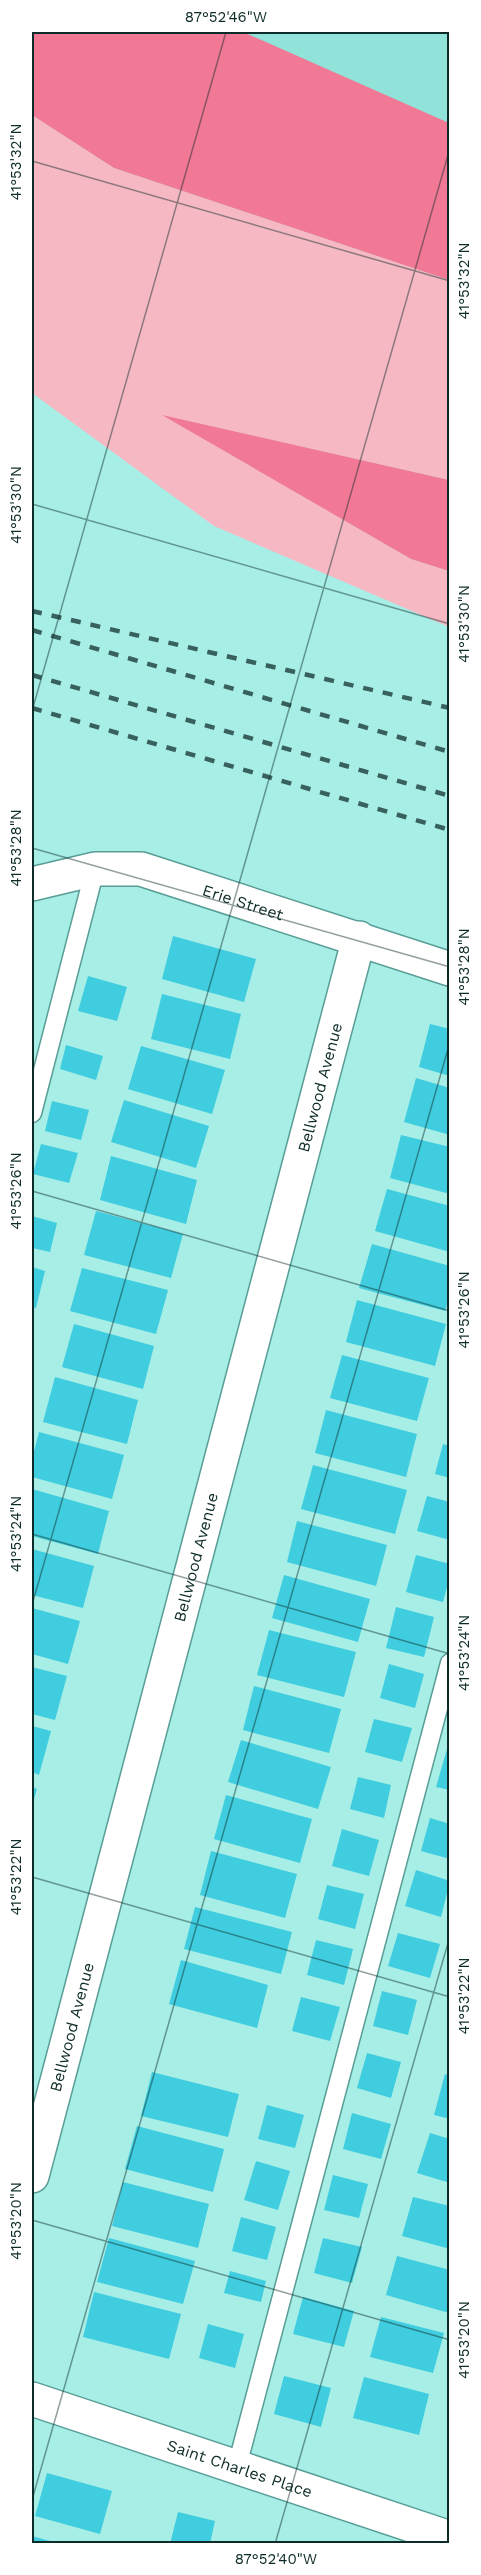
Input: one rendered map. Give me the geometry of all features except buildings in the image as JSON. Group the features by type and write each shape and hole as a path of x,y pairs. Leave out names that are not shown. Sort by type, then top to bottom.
{"street":[{"name":"Erie Street","path":"32,884 95,869 141,869 450,969"},
{"name":"Bellwood Avenue","path":"32,2176 359,938"},
{"name":"Saint Charles Place","path":"32,2399 450,2538"}],"lane":[{"path":"32,1113 95,869"},
{"path":"237,2466 450,1663"}],"shaded area":[{"path":"32,32 243,32 449,123 449,280 114,168 32,115"},
{"path":"196,32 449,32 449,145"},
{"path":"32,115 114,168 449,280 449,480 165,416 411,559 449,571 449,627 214,526 32,393"},
{"path":"162,415 449,480 449,571 411,559"}],"railway":[{"path":"32,611 450,708"},
{"path":"32,630 450,752"},
{"path":"32,675 450,796"},
{"path":"32,708 450,830"}]}
